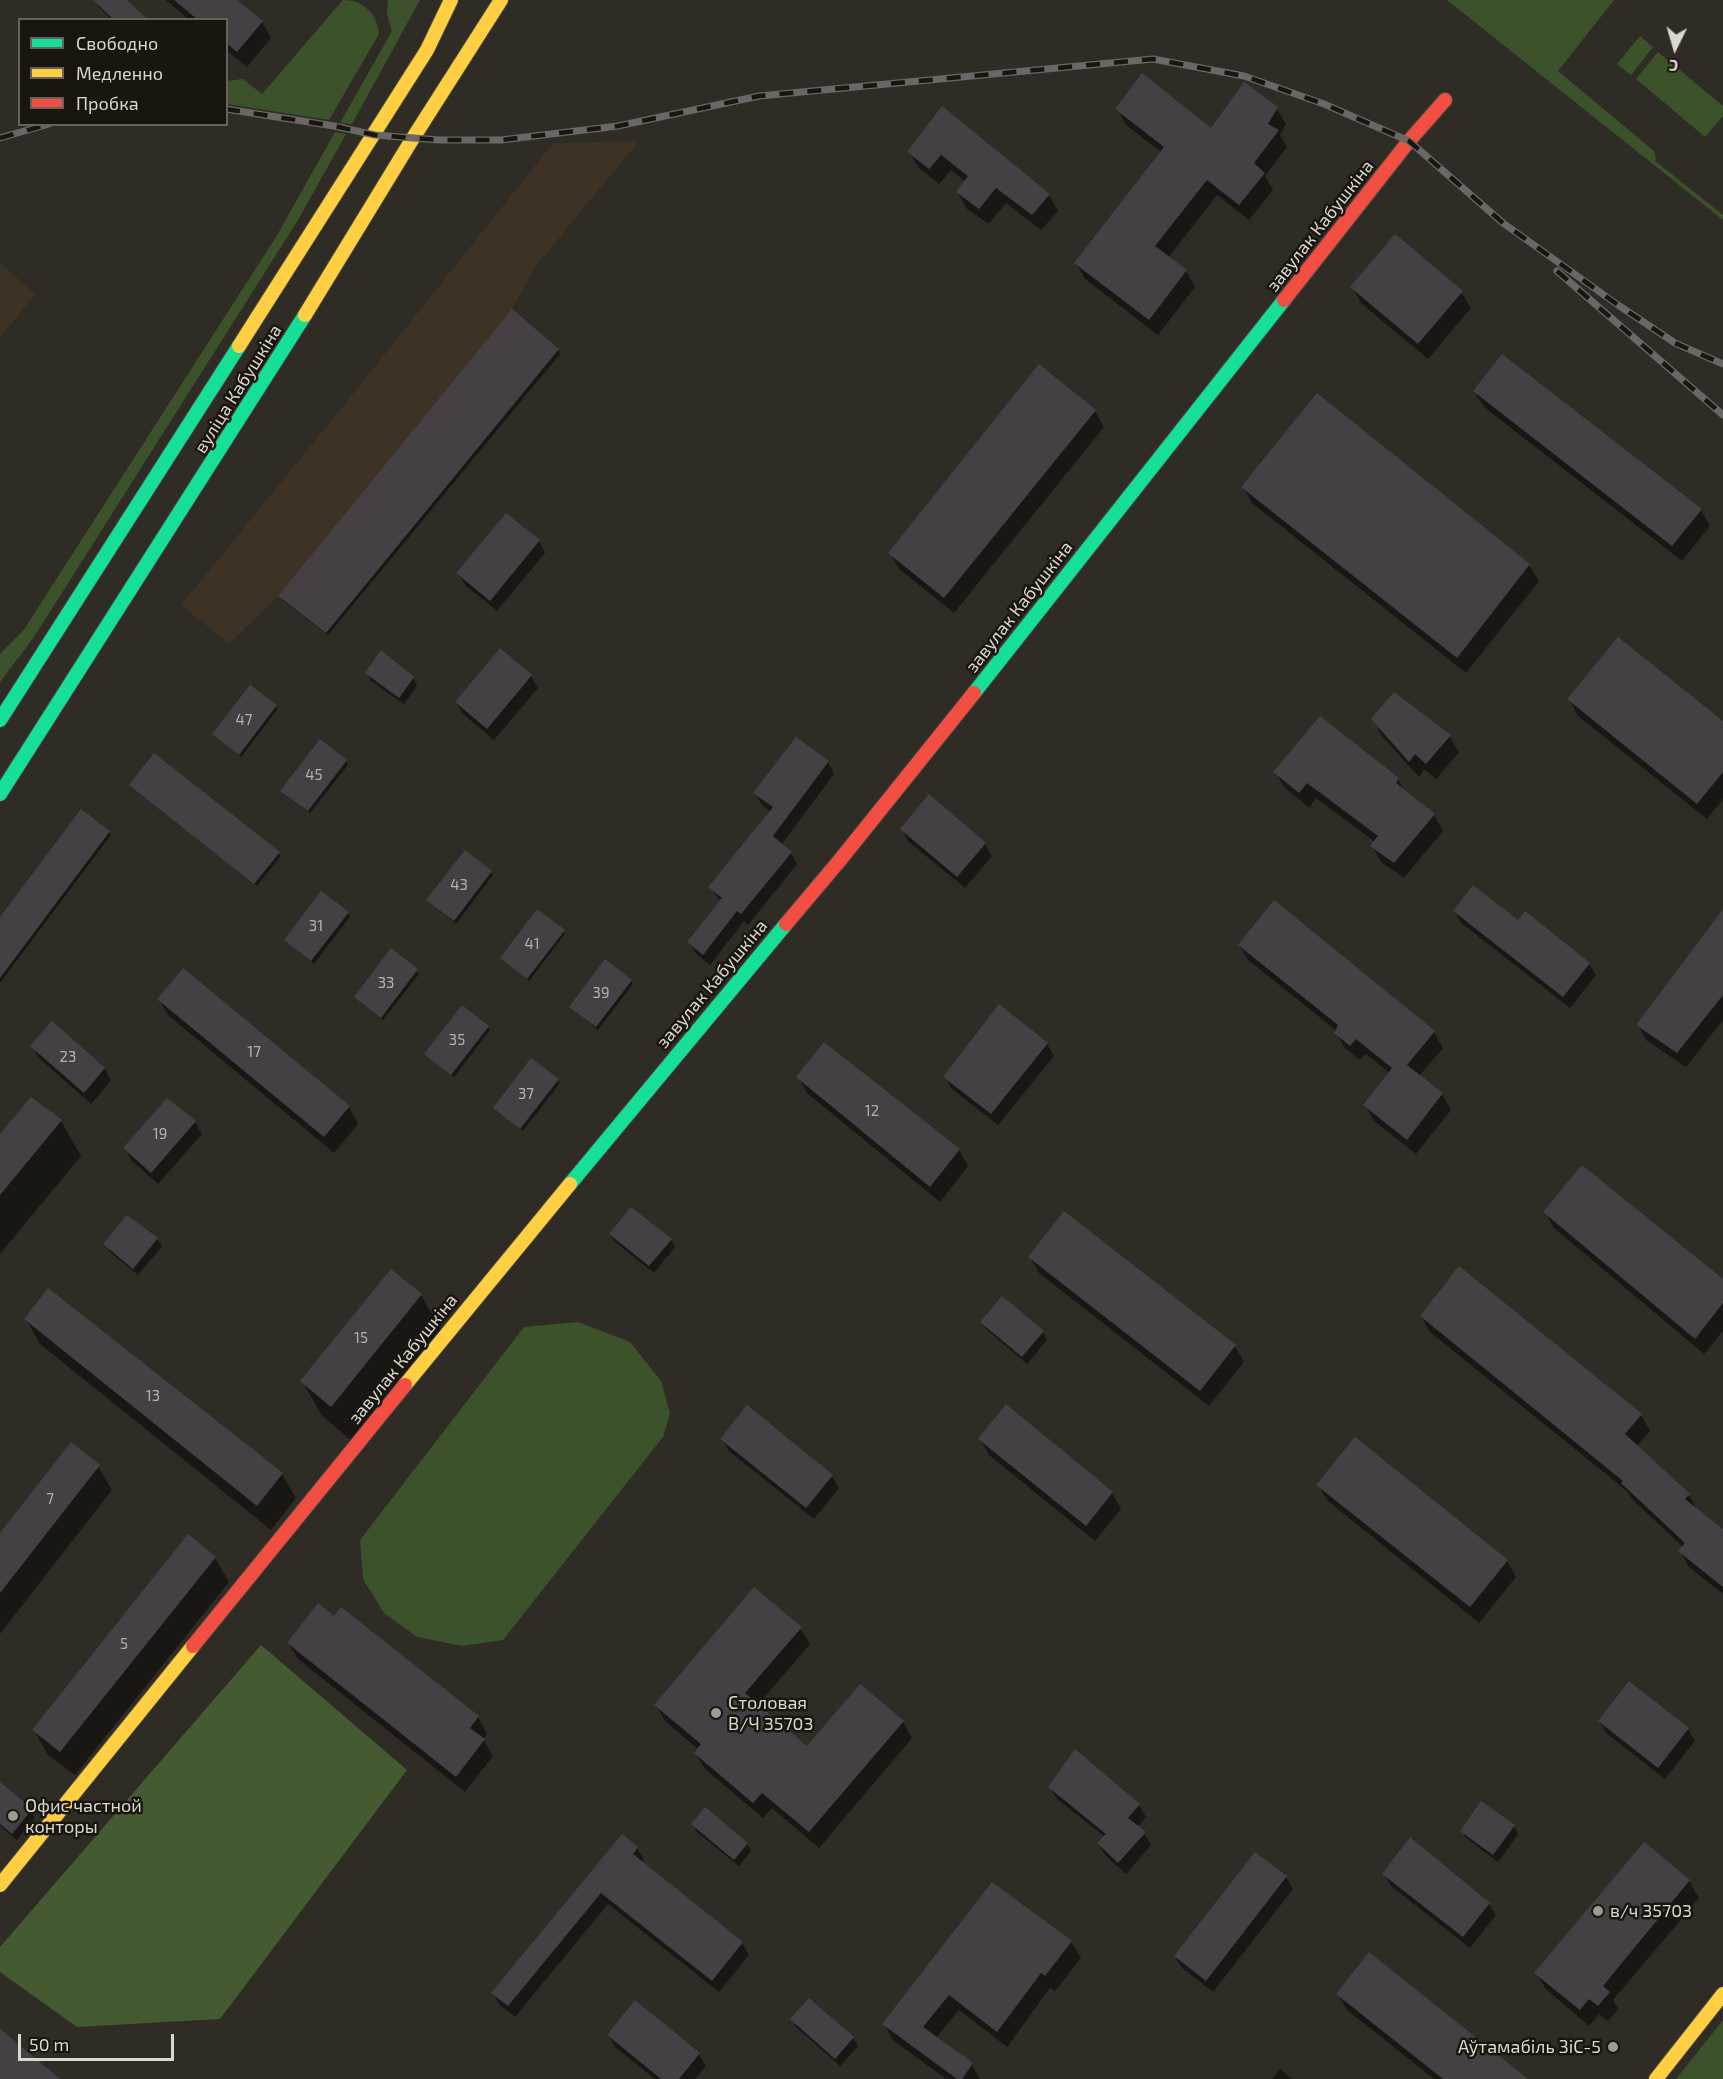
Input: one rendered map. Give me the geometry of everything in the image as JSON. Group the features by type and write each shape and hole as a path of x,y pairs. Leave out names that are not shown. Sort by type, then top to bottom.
{"street":[{"name":"вуліца Кабушкіна","path":"0,720 375,135 427,50 451,0"},
{"name":"вуліца Кабушкіна","path":"0,794 299,325 413,138 501,0"},
{"name":"завулак Кабушкіна","path":"0,1884 274,1545 717,1005 840,860 1127,501 1409,141 1445,100"},
{"path":"1656,2079 1723,1994"}],"shaded area":[{"path":"639,141 536,266 512,309 278,596 229,644 181,605 553,143"},
{"path":"0,263 35,294 0,338"}],"green space":[{"path":"343,0 357,2 372,14 379,34 329,120 228,104 228,81 243,79 262,94"},
{"path":"388,0 420,0 352,124 340,123 392,31 387,14"},
{"path":"1447,0 1614,0 1558,71 1654,151 1655,161 1723,215 1723,220"},
{"path":"1640,36 1653,47 1631,75 1617,64"},
{"path":"1658,52 1723,106 1723,116 1705,137 1636,79"},
{"path":"335,132 346,134 298,220 34,637 0,682 0,654 23,631 276,237"},
{"path":"578,1322 630,1342 661,1381 670,1413 663,1437 503,1640 462,1646 417,1637 384,1613 363,1579 360,1540 524,1327"},
{"path":"261,1645 407,1770 220,2019 77,2027 0,1972 0,1947"},
{"path":"1723,2020 1723,2079 1676,2079"}],"building":[{"path":"93,0 127,0 146,18 112,18"},
{"path":"174,0 237,0 263,21 237,52 228,45 228,18 196,18"},
{"path":"1142,73 1211,128 1244,82 1278,107 1268,124 1279,130 1254,163 1265,173 1239,205 1207,180 1155,246 1187,270 1149,320 1074,263 1164,147 1115,109"},
{"path":"942,106 1050,194 1032,215 996,188 979,209 956,192 968,176 941,155 929,169 907,152"},
{"path":"1395,234 1463,291 1418,344 1350,287"},
{"path":"512,309 559,349 326,633 278,596"},
{"path":"1502,354 1702,509 1672,546 1473,391"},
{"path":"1039,364 1096,410 944,598 888,553"},
{"path":"1317,393 1530,564 1457,658 1241,487"},
{"path":"506,513 540,540 490,601 456,573"},
{"path":"1618,637 1723,721 1723,772 1697,804 1567,699"},
{"path":"500,648 532,675 487,729 455,702"},
{"path":"381,650 414,677 399,698 365,673"},
{"path":"250,685 277,705 239,755 212,734"},
{"path":"1394,692 1451,735 1426,764 1415,754 1409,762 1371,719"},
{"path":"1320,716 1399,778 1396,783 1435,814 1394,863 1370,846 1378,836 1307,783 1299,793 1273,772"},
{"path":"796,737 829,761 773,836 792,852 741,914 737,911 703,955 687,942 722,898 708,887 773,807 753,793"},
{"path":"320,739 347,760 308,811 280,791"},
{"path":"154,753 280,852 254,884 129,785"},
{"path":"929,794 986,843 957,877 900,829"},
{"path":"81,809 110,831 0,978 0,917"},
{"path":"465,850 492,871 454,921 426,900"},
{"path":"1473,885 1518,920 1525,911 1590,963 1563,997 1453,911"},
{"path":"321,891 349,912 311,961 284,940"},
{"path":"1274,900 1435,1031 1407,1065 1443,1093 1407,1140 1363,1105 1392,1068 1356,1039 1350,1046 1334,1033 1338,1025 1238,945"},
{"path":"537,909 565,930 527,979 500,958"},
{"path":"1723,909 1723,995 1677,1053 1636,1025"},
{"path":"391,948 418,969 381,1018 354,997"},
{"path":"605,959 632,980 596,1027 569,1007"},
{"path":"183,968 350,1106 324,1137 157,999"},
{"path":"999,1004 1048,1043 991,1114 943,1077"},
{"path":"462,1005 489,1026 451,1075 424,1054"},
{"path":"52,1021 105,1068 84,1093 30,1046"},
{"path":"824,1042 960,1149 930,1187 796,1077"},
{"path":"531,1058 559,1079 520,1129 493,1108"},
{"path":"31,1097 62,1120 0,1195 0,1134"},
{"path":"167,1098 196,1121 151,1173 123,1148"},
{"path":"1582,1165 1723,1279 1723,1303 1695,1339 1543,1212"},
{"path":"631,1207 672,1239 649,1266 609,1234"},
{"path":"1064,1211 1236,1345 1200,1391 1028,1257"},
{"path":"127,1215 158,1238 133,1269 103,1244"},
{"path":"1459,1266 1642,1414 1625,1434 1690,1494 1685,1499 1723,1529 1723,1587 1678,1551 1685,1543 1621,1483 1623,1481 1420,1316"},
{"path":"391,1269 422,1294 331,1407 300,1381"},
{"path":"48,1288 283,1473 257,1506 24,1319"},
{"path":"1002,1296 1044,1331 1022,1357 980,1322"},
{"path":"1006,1404 1113,1492 1086,1526 978,1439"},
{"path":"747,1405 833,1475 806,1508 720,1439"},
{"path":"1355,1437 1508,1560 1470,1607 1316,1485"},
{"path":"71,1442 100,1465 0,1593 0,1533"},
{"path":"188,1534 216,1557 60,1752 32,1730"},
{"name":"Столовая В/Ч 35703","path":"754,1587 802,1627 745,1693 807,1746 860,1684 904,1721 809,1832 762,1793 753,1803 694,1753 701,1744 654,1705"},
{"path":"318,1603 334,1616 341,1607 479,1716 470,1728 485,1739 456,1777 287,1643"},
{"path":"1629,1681 1689,1728 1658,1768 1598,1721"},
{"path":"1075,1749 1140,1804 1128,1818 1146,1832 1118,1863 1097,1843 1106,1834 1048,1787"},
{"name":"Офис частной конторы","path":"0,1782 32,1809 12,1834 0,1824"},
{"path":"1481,1801 1515,1825 1493,1855 1460,1831"},
{"path":"705,1807 748,1843 734,1860 691,1824"},
{"path":"622,1834 638,1847 633,1854 743,1942 712,1981 601,1893 508,2006 491,1993"},
{"path":"1410,1837 1490,1903 1463,1937 1382,1874"},
{"path":"1644,1842 1690,1880 1603,1986 1610,1992 1598,2006 1589,1999 1580,2010 1534,1973"},
{"path":"1255,1852 1287,1876 1206,1981 1174,1956"},
{"path":"992,1882 1072,1941 1045,1976 1041,1973 997,2032 949,1995 923,2027 973,2063 962,2079 957,2079 882,2024"},
{"path":"1369,1952 1528,2079 1443,2079 1336,1994"},
{"path":"809,1998 854,2037 835,2059 790,2019"},
{"path":"635,2000 700,2053 679,2079 661,2079 607,2035"},
{"path":"0,2029 60,2079 0,2079"}],"railway":[{"path":"228,109 334,126 375,135 439,140 501,140 618,126 759,96 1153,59 1244,76 1324,104 1409,141 1503,223 1618,305 1675,343 1723,364"},
{"path":"0,138 42,126"},
{"path":"1557,271 1723,415"}],"traffic: fast":[{"path":"974,693 1284,300"},
{"path":"0,794 305,315"},
{"path":"0,720 239,346"},
{"path":"570,1184 786,924"}],"traffic: slow":[{"path":"239,346 427,50 451,0"},
{"path":"305,315 413,138 501,0"},
{"path":"405,1385 570,1184"},
{"path":"0,1885 193,1646"},
{"path":"1656,2079 1723,1994"}],"traffic: jam":[{"path":"1284,300 1409,141 1445,100"},
{"path":"786,924 974,693"},
{"path":"193,1646 405,1385"}],"place":[{"name":"Столовая В/Ч 35703","path":"716,1713"},
{"name":"Офис частной конторы","path":"13,1816"},
{"name":"в/ч 35703","path":"1598,1911"},
{"name":"Аўтамабіль ЗіС-5","path":"1613,2047"}]}
